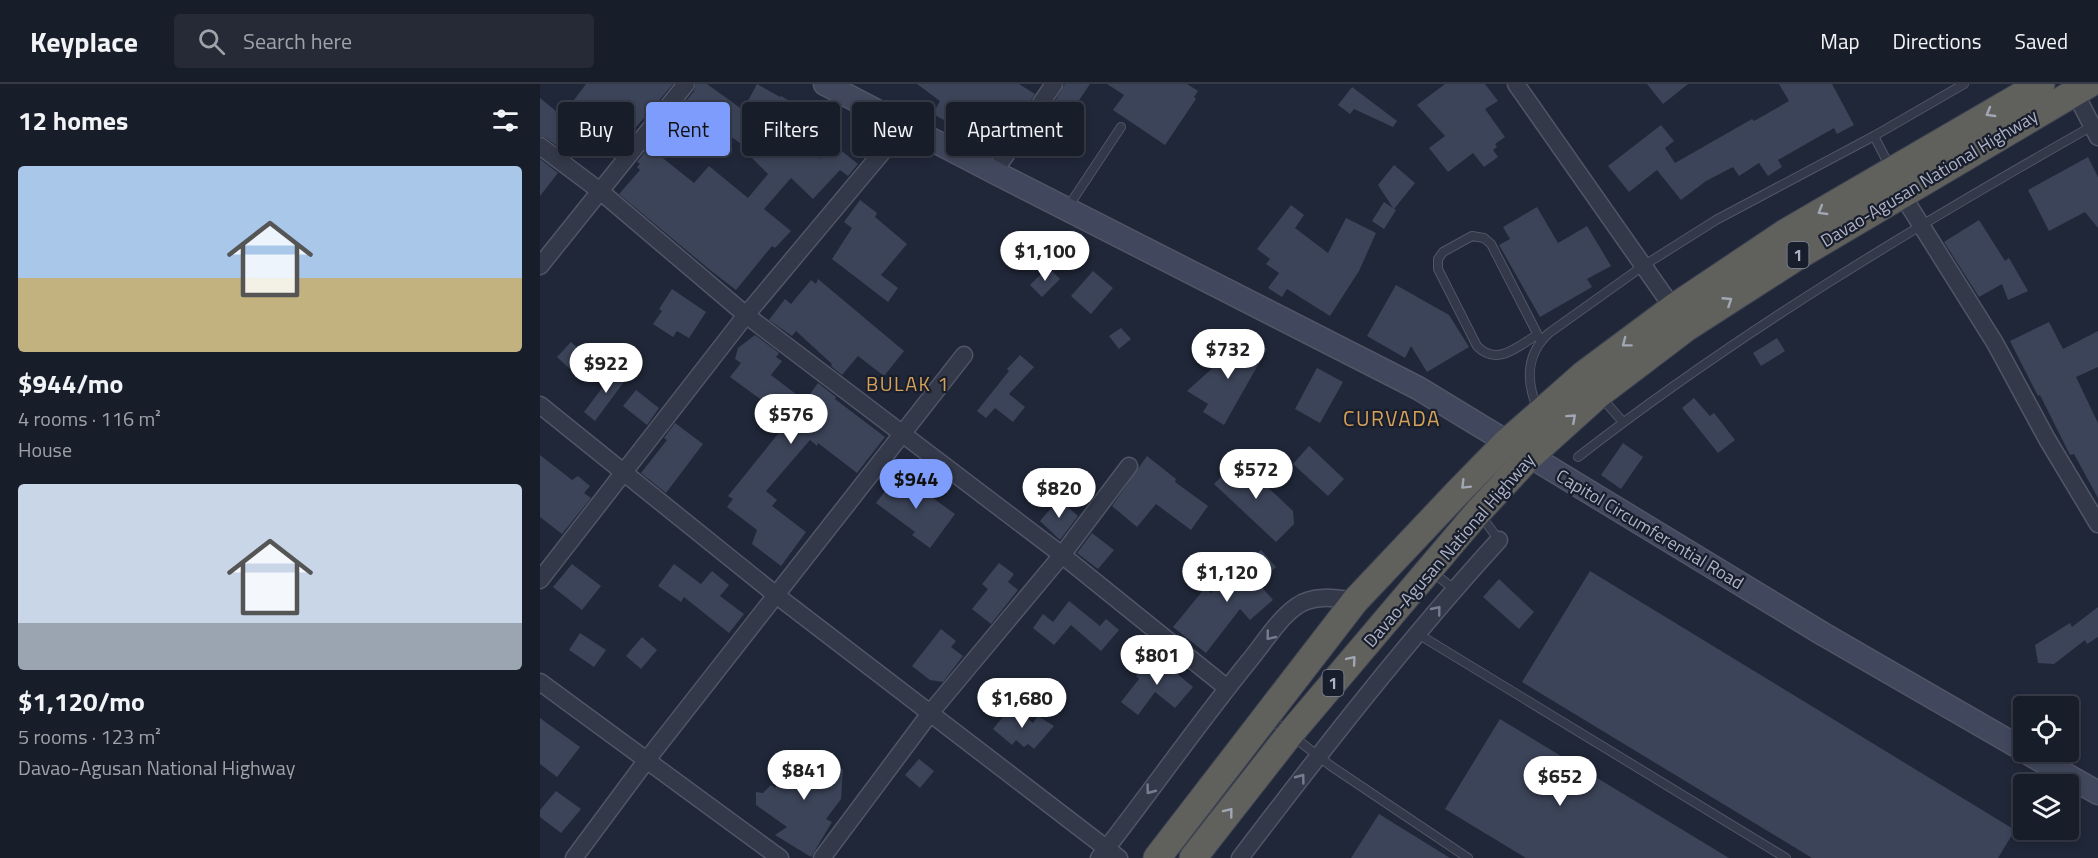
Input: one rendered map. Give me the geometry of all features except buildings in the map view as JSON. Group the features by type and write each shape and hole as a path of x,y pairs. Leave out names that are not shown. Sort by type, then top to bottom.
{"highway":[{"name":"Davao-Agusan National Highway","path":"1193,858 1290,734 1478,512 1529,457 1599,394 1686,328 1798,256 1896,182 2041,84"},
{"name":"Davao-Agusan National Highway","path":"1157,858 1355,601 1506,443 1583,375 1673,308 1785,233 1896,182 2078,87"}],"main road":[{"name":"Capitol Circumferential Road","path":"825,84 861,102"},
{"name":"Capitol Circumferential Road","path":"934,140 1418,388 1823,634 2013,744"},
{"name":"Capitol Circumferential Road","path":"2044,762 2098,794"}],"street":[{"path":"540,266 686,84"},
{"path":"994,172 1054,84"},
{"path":"1516,84 1673,308"},
{"path":"2078,87 2096,128"},
{"path":"540,146 600,191 746,315 1062,555 1227,688"},
{"path":"540,580 746,315 878,156"},
{"path":"1896,182 1995,343 2047,439 2098,524"},
{"path":"574,858 646,761 964,355"},
{"path":"540,405 776,595 931,712 1108,855 1227,688 1285,618 1298,605 1313,599 1334,598 1355,601"},
{"path":"822,858 931,712 1062,555 1129,465"},
{"path":"1240,858 1318,755 1454,589 1499,540"},
{"path":"540,682 780,858"}],"lane":[{"path":"1539,414 1532,397 1530,368 1539,338 1491,244 1484,238 1472,236 1443,252 1437,260 1438,269 1477,346 1482,352 1491,356 1501,356 1539,338 1643,266 1751,200 1874,136 1965,84"},
{"path":"1067,209 1121,128"},
{"path":"1578,457 1716,355 1798,301 1922,225 2096,128"},
{"path":"1874,136 1896,182"},
{"path":"1599,394 1623,422"},
{"path":"1478,512 1499,540"},
{"path":"1430,569 1454,589"},
{"path":"1418,634 1786,858"},
{"path":"1266,715 1318,755 1468,858"}],"district":[{"name":"BULAK 1","path":"908,383"},
{"name":"CURVADA","path":"1392,418"}]}
